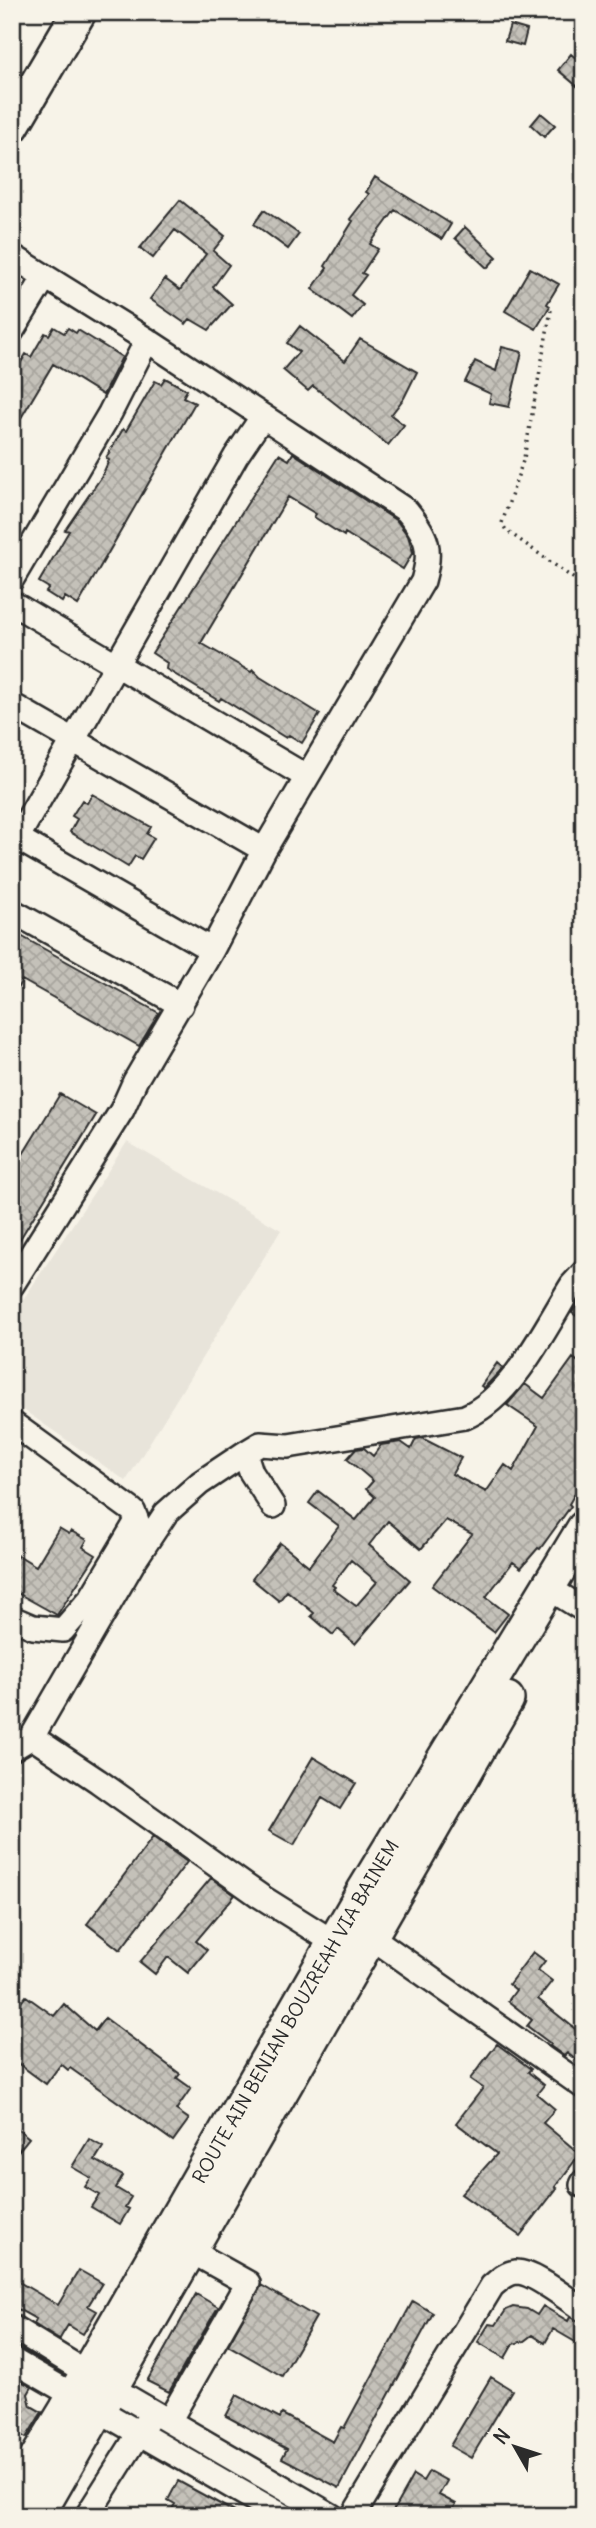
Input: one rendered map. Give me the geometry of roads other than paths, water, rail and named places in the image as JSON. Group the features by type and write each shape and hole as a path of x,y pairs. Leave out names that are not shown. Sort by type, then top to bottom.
{"main road":[{"path":"12,126 79,12"},
{"name":"ROUTE AIN BENIAN BOUZREAH VIA BAINEM","path":"37,2516 92,2390 335,1943 566,1599 584,1528"},
{"name":"ROUTE AIN BENIAN BOUZREAH VIA BAINEM","path":"12,2499 92,2390 188,2250 584,1564"}],"street":[{"path":"12,256 147,340 407,511 427,541 428,562 423,582 264,850 212,950 135,1081 122,1110 12,1285"},
{"path":"12,331 45,276"},
{"path":"12,579 110,413 147,340"},
{"path":"212,950 14,840 236,456 262,416"},
{"path":"12,603 307,777"},
{"path":"12,705 264,850"},
{"path":"12,911 181,1005"},
{"path":"335,1943 260,1896 98,1781 22,1743 166,1513 200,1483 260,1444 288,1446 465,1417 478,1412 501,1393 514,1376 572,1285 584,1272"},
{"path":"12,1423 133,1511 136,1521"},
{"path":"245,1453 251,1472 273,1506"},
{"path":"12,1618 33,1627 64,1630 90,1598 136,1521 166,1513"},
{"path":"370,1936 584,2087"},
{"path":"87,2516 140,2433 161,2417 248,2283 188,2250"},
{"path":"353,2516 492,2286 502,2277 516,2272 529,2275 584,2310"},
{"path":"12,2327 92,2390 140,2433 283,2516"},
{"path":"12,2360 161,2417 332,2516"}]}
